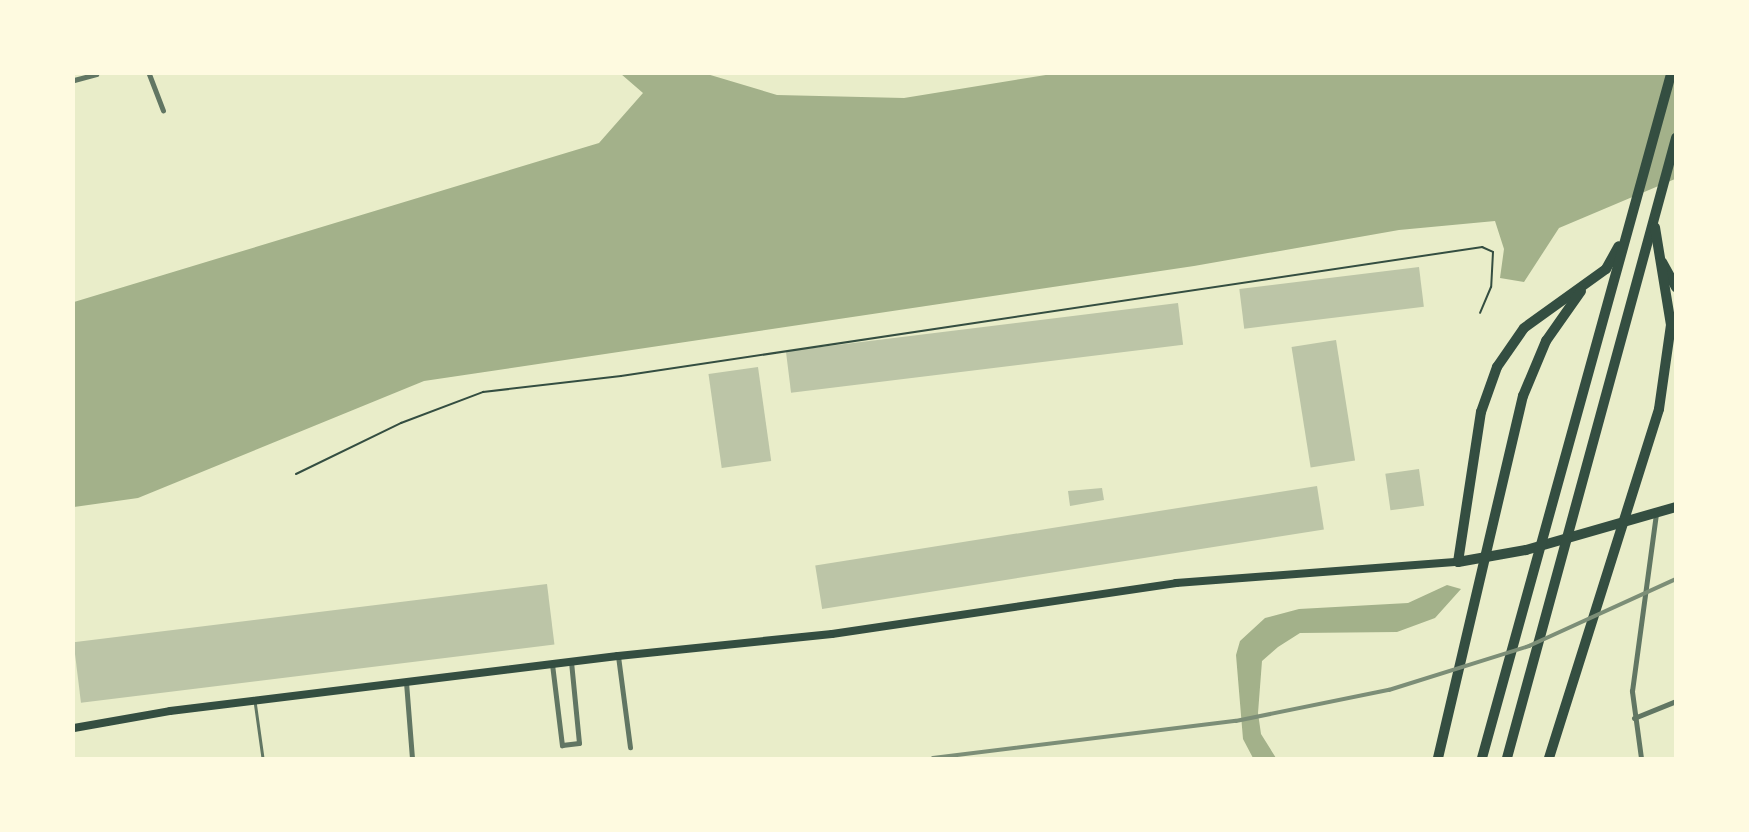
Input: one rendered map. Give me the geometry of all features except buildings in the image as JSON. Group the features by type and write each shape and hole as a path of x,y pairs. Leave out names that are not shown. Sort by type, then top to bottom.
{"highway":[{"path":"1671,74 1632,216 1606,268 1585,286 1524,328 1497,367 1475,440 1458,562 1526,550 1675,507"},
{"path":"1482,758 1671,74"},
{"path":"1507,758 1675,138"},
{"path":"1549,758 1579,653 1659,409 1671,339 1655,222 1675,147"},
{"path":"1660,257 1675,287"},
{"path":"1438,758 1494,514 1530,375 1546,341 1585,286"}],"main road":[{"path":"74,728 405,682 832,634 1176,583 1458,562"}],"street":[{"path":"74,80 93,74"},
{"path":"149,74 163,110"},
{"path":"1641,758 1634,718 1635,664 1656,514"},
{"path":"618,656 630,747"},
{"path":"552,664 562,745 579,743 571,662"},
{"path":"405,682 412,758"},
{"path":"1634,718 1675,701"}],"lane":[{"path":"255,701 262,758"}],"path":[{"path":"296,474 401,423 484,392 621,376 1482,247 1493,252 1491,287 1480,313"}],"shaded area":[{"path":"621,74 707,74 777,95 904,98 1052,74 1675,74 1675,179 1559,228 1524,282 1500,278 1504,249 1495,221 1399,230 1194,266 424,381 138,498 74,507 74,302 599,143 643,93"},
{"path":"1447,585 1461,589 1435,618 1397,632 1300,633 1262,661 1258,713 1261,734 1276,758 1253,758 1243,739 1236,655 1240,641 1265,618 1299,609 1408,603"}],"railway":[{"path":"933,758 1236,721 1389,690 1529,646 1676,579"}]}
